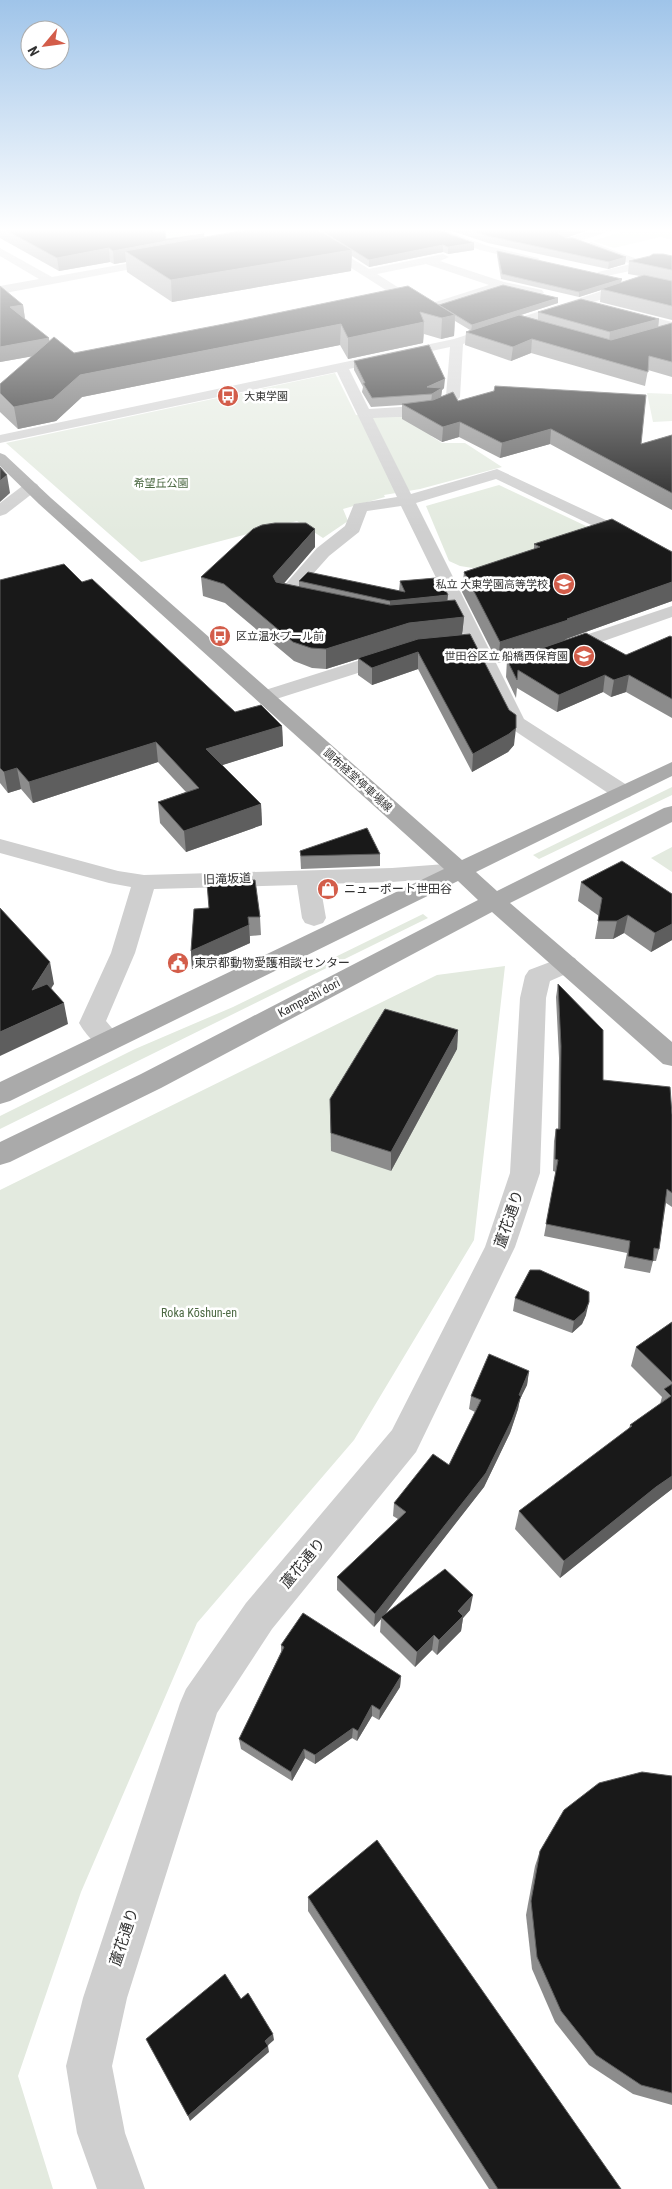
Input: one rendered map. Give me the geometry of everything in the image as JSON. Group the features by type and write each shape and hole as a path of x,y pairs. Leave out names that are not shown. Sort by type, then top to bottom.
{"main road":[{"name":"調布経堂停車場線","path":"0,458 37,494 672,1057"},
{"path":"0,1094 672,768"},
{"name":"Kampachi dori","path":"0,1154 151,1081 494,901 672,813"}],"street":[{"path":"0,439 341,367 456,336 471,338 497,330"},
{"path":"654,335 666,330"},
{"path":"364,414 410,412 442,406 453,397 456,336"},
{"path":"341,367 407,500 451,613 466,644 500,671 516,723 622,792"},
{"path":"323,604 284,596 323,552 354,528 360,507 407,500 497,474 672,557"},
{"path":"0,511 37,494"},
{"path":"545,655 672,611"},
{"path":"266,696 414,649"},
{"name":"旧滝坂道","path":"0,846 117,878 144,882 392,875 459,870"},
{"path":"307,877 314,918"},
{"path":"109,1040 92,1023 123,953 144,882"},
{"name":"蘆花通り","path":"121,2189 101,2134 89,2066 104,1998 200,1703 259,1616 404,1441 496,1256 525,1173 533,998 538,976 566,964"}],"green space":[{"name":"希望丘公園","path":"335,373 356,415 419,416 442,432 431,436 442,443 465,443 502,467 420,489 384,495 385,497 343,509 348,521 323,538 297,521 141,562 6,443"},
{"path":"647,393 672,394 672,421 653,422"},
{"path":"499,485 603,534 479,569 460,566 449,561 426,506"},
{"path":"672,787 672,795 539,859 533,855"},
{"path":"672,847 672,872 651,858"},
{"path":"423,914 428,918 0,1129 0,1116 135,1049 233,1007"},
{"name":"Roka Kōshun-en","path":"505,966 474,1240 354,1440 197,1623 81,1892 18,2076 53,2189 0,2189 0,1190 437,975"}],"building":[{"path":"0,330 39,330 49,338 0,347"},
{"path":"192,330 310,330 80,375 53,399 14,407 0,393 0,384 54,337 74,353"},
{"path":"344,330 385,330 348,338"},
{"path":"472,330 575,330 611,340 646,330 672,330 672,362 649,356 648,372 532,339 513,347 466,332"},
{"path":"429,345 445,379 427,387 442,388 432,394 372,398 363,383 365,383 354,361"},
{"path":"495,386 646,395 641,444 672,435 672,493 551,429 502,443 460,422 443,427 402,404 433,400 453,392 458,401 494,391"},
{"path":"0,467 7,475 0,481"},
{"path":"612,519 672,552 672,582 568,620 500,642 464,572 540,547 534,544"},
{"path":"275,523 306,523 315,529 273,576 276,582 390,605 455,600 464,617 409,623 326,649 311,648 293,642 224,584 201,577 253,529"},
{"path":"64,564 82,582 92,579 235,712 261,705 282,726 206,749 261,804 184,831 158,802 199,788 156,742 29,782 17,768 4,772 0,768 0,580"},
{"path":"308,572 405,592 400,581 436,578 441,588 444,587 448,595 390,601 299,581"},
{"path":"586,633 626,655 670,636 672,637 672,699 629,675 614,680 605,675 559,695 518,670 517,680 507,660"},
{"path":"470,634 509,710 516,715 516,728 509,734 473,754 418,652 372,668 358,658 418,639"},
{"path":"367,828 380,854 301,856 300,851"},
{"path":"622,861 672,894 672,924 655,933 628,915 617,921 598,921 602,898 581,882"},
{"path":"255,880 260,917 248,917 249,925 191,951 194,909 209,908 207,883"},
{"path":"0,908 50,962 32,990 47,984 64,1003 0,1032"},
{"path":"558,984 603,1030 603,1080 670,1087 672,1193 667,1189 659,1249 654,1248 653,1261 628,1256 630,1241 546,1224 558,1160 555,1159 556,1129 560,1129 561,1046"},
{"path":"385,1009 458,1030 391,1152 331,1133 330,1099"},
{"path":"530,1270 540,1270 589,1292 589,1302 585,1311 574,1321 515,1298"},
{"path":"672,1322 672,1382 636,1347"},
{"path":"489,1354 529,1371 519,1395 521,1396 512,1420 486,1473 375,1614 337,1577 406,1512 394,1503 433,1454 449,1465 481,1400 471,1396"},
{"path":"672,1384 672,1476 564,1561 519,1511 632,1426 630,1425 671,1396 664,1389"},
{"path":"445,1569 473,1595 458,1611 463,1616 439,1640 434,1635 417,1652 381,1617"},
{"path":"303,1613 401,1676 380,1710 372,1705 358,1731 353,1728 315,1755 304,1749 291,1772 239,1739 284,1647 281,1645"},
{"path":"642,1772 672,1776 672,2093 641,2085 596,2055 561,2011 537,1957 531,1901 540,1851 564,1810 599,1783"},
{"path":"377,1840 621,2189 498,2189 308,1897"},
{"path":"225,1974 241,1999 248,1993 273,2034 265,2041 268,2046 188,2116 146,2039"}],"place":[{"name":"大東学園","path":"228,396"},
{"name":"私立 大東学園高等学校","path":"564,584"},
{"name":"区立温水プール前","path":"220,636"},
{"name":"世田谷区立 船橋西保育園","path":"584,656"},
{"name":"ニューポート世田谷","path":"328,889"},
{"name":"東京都動物愛護相談センター","path":"178,963"}]}
